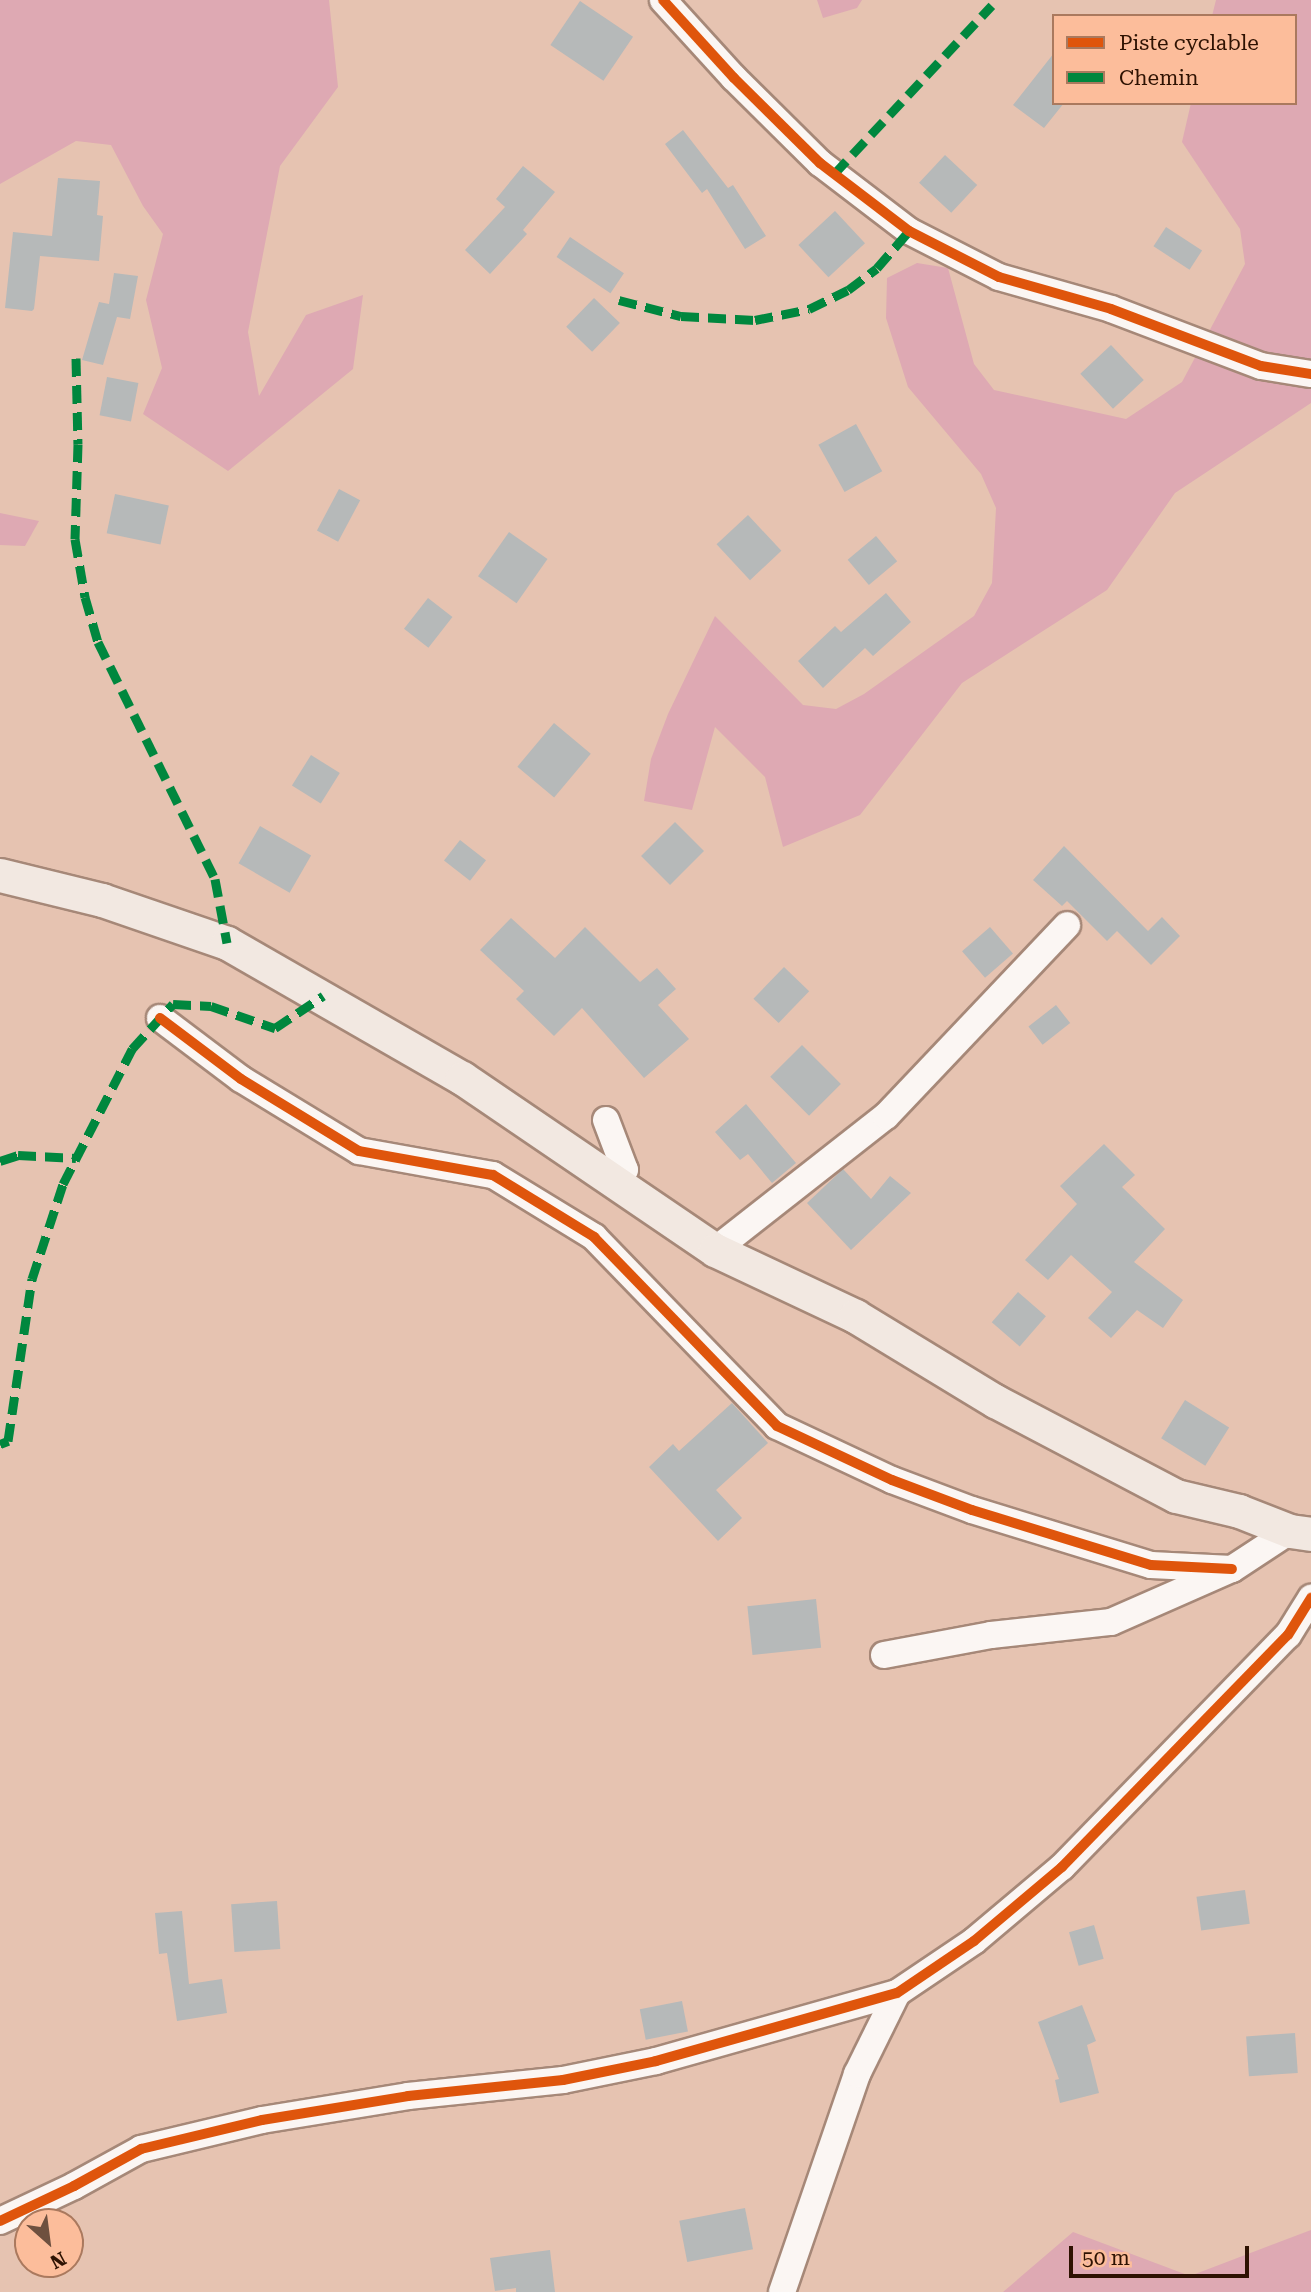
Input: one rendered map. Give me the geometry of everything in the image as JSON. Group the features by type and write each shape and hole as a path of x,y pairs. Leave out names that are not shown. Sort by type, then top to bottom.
{"main road":[{"path":"0,875 102,900 227,943 462,1078 715,1250 855,1316 995,1401 1176,1496 1239,1511 1300,1533"}],"street":[{"path":"663,0 734,78 820,163 909,231 999,277 1111,309 1261,366 1311,374"},
{"path":"715,1250 886,1116 1067,925"},
{"path":"160,1018 241,1079 359,1151 493,1175 593,1237 777,1426 880,1475 972,1510 1151,1564 1232,1569"},
{"path":"606,1120 625,1170 614,1183"},
{"path":"884,1655 991,1635 1111,1622 1232,1569 1300,1533"},
{"path":"0,2221 74,2186 141,2149 275,2117 408,2096 563,2080 656,2061 897,1993 974,1941 1062,1867 1288,1635 1311,1598"},
{"path":"782,2292 857,2074 897,1993"}],"shaded area":[{"path":"0,0 329,0 338,87 280,166 248,332 259,396 306,315 363,295 353,369 228,471 143,414 162,368 146,300 163,234 143,206 111,145 76,141 0,184"},
{"path":"817,0 862,0 857,8 823,18"},
{"path":"1216,0 1311,0 1311,403 1175,493 1107,590 962,683 860,815 783,847 765,777 715,727 692,810 644,801 651,759 668,714 715,616 803,705 836,709 864,694 974,616 992,583 996,508 981,474 908,387 886,318 887,278 917,263 948,268 974,364 994,390 1126,419 1182,382 1245,264 1240,229 1182,142 1191,105 1297,105 1297,14 1212,14"},
{"path":"0,513 39,521 25,546 0,545"},
{"path":"1311,2230 1311,2292 1003,2292 1073,2232 1190,2276"}],"building":[{"path":"580,1 633,37 603,81 550,45"},
{"path":"1052,56 1052,105 1062,105 1044,128 1013,105"},
{"path":"683,130 728,188 733,185 766,236 745,249 707,189 702,193 665,144"},
{"path":"945,155 977,185 951,213 919,183"},
{"path":"523,166 555,192 523,230 527,234 490,274 465,250 505,207 496,199"},
{"path":"58,178 100,181 97,215 103,216 99,261 40,256 34,309 5,308 13,232 52,236"},
{"path":"835,211 865,243 828,277 798,245"},
{"path":"1166,227 1202,250 1190,270 1153,246"},
{"path":"570,237 624,273 610,293 557,257"},
{"path":"114,273 138,276 130,319 117,317 103,365 82,360 99,302 109,304"},
{"path":"594,298 620,323 592,352 566,327"},
{"path":"1111,345 1144,380 1113,409 1080,374"},
{"path":"107,377 138,383 131,421 100,415"},
{"path":"856,424 882,471 845,492 818,445"},
{"path":"339,489 360,500 338,542 317,530"},
{"path":"115,494 169,505 160,545 107,533"},
{"path":"748,515 781,551 750,580 717,544"},
{"path":"509,532 548,559 517,603 478,576"},
{"path":"876,536 897,561 869,585 848,560"},
{"path":"886,593 911,622 873,656 865,648 823,688 798,661 835,626 841,632"},
{"path":"428,598 452,617 428,648 404,629"},
{"path":"554,723 591,754 554,798 517,767"},
{"path":"311,755 340,773 321,804 292,786"},
{"path":"675,822 704,851 670,885 641,856"},
{"path":"260,826 311,856 290,893 238,863"},
{"path":"460,840 486,860 470,881 444,860"},
{"path":"1064,846 1148,931 1162,917 1180,936 1151,965 1117,931 1107,941 1067,901 1062,906 1033,880"},
{"path":"511,918 555,958 585,927 640,982 657,968 676,989 658,1005 689,1039 644,1078 582,1008 554,1036 516,999 524,991 480,950"},
{"path":"990,927 1013,953 985,978 962,951"},
{"path":"784,967 809,991 779,1023 753,999"},
{"path":"1056,1005 1070,1023 1043,1045 1028,1027"},
{"path":"802,1045 841,1084 809,1116 770,1077"},
{"path":"746,1104 796,1163 772,1183 748,1154 740,1160 715,1132"},
{"path":"1104,1144 1135,1175 1122,1187 1165,1229 1134,1262 1183,1300 1163,1328 1137,1310 1111,1338 1088,1318 1112,1292 1071,1255 1048,1280 1025,1260 1077,1204 1060,1186"},
{"path":"843,1169 871,1199 890,1176 911,1193 851,1250 807,1203"},
{"path":"1018,1292 1046,1316 1020,1346 992,1322"},
{"path":"1185,1400 1229,1428 1205,1466 1161,1438"},
{"path":"732,1403 768,1443 716,1490 742,1518 718,1541 649,1467 673,1444 679,1451"},
{"path":"816,1599 821,1648 752,1655 747,1606"},
{"path":"1245,1890 1250,1924 1201,1930 1196,1897"},
{"path":"277,1901 280,1949 234,1952 231,1904"},
{"path":"182,1911 189,1984 222,1979 227,2013 177,2021 167,1953 159,1954 155,1913"},
{"path":"1094,1925 1104,1959 1079,1966 1069,1932"},
{"path":"682,2001 688,2031 646,2040 640,2009"},
{"path":"1082,2005 1096,2041 1087,2045 1099,2093 1060,2103 1055,2080 1059,2079 1038,2022"},
{"path":"1295,2033 1298,2073 1249,2076 1246,2036"},
{"path":"745,2208 753,2249 687,2262 679,2221"},
{"path":"550,2250 555,2292 516,2292 516,2288 495,2291 490,2258"}],"marked path":[{"path":"834,174 992,5"},
{"path":"619,300 681,316 755,320 809,309 848,290 877,268 909,231"},
{"path":"76,358 78,444 75,539 85,597 98,642 215,879 227,943"},
{"path":"0,1444 8,1441 32,1279 63,1184 132,1049 173,1004 211,1006 275,1028 323,996"},
{"path":"0,1161 18,1155 76,1158"}],"cycle path":[{"path":"663,0 734,78 820,163 909,231 999,277 1111,309 1261,366 1311,374"},
{"path":"160,1018 241,1079 359,1151 493,1175 594,1237 777,1426 892,1480 972,1510 1151,1565 1232,1569"},
{"path":"0,2221 74,2186 141,2149 262,2120 408,2096 563,2080 656,2061 897,1993 974,1941 1062,1867 1288,1635 1311,1598"}]}
